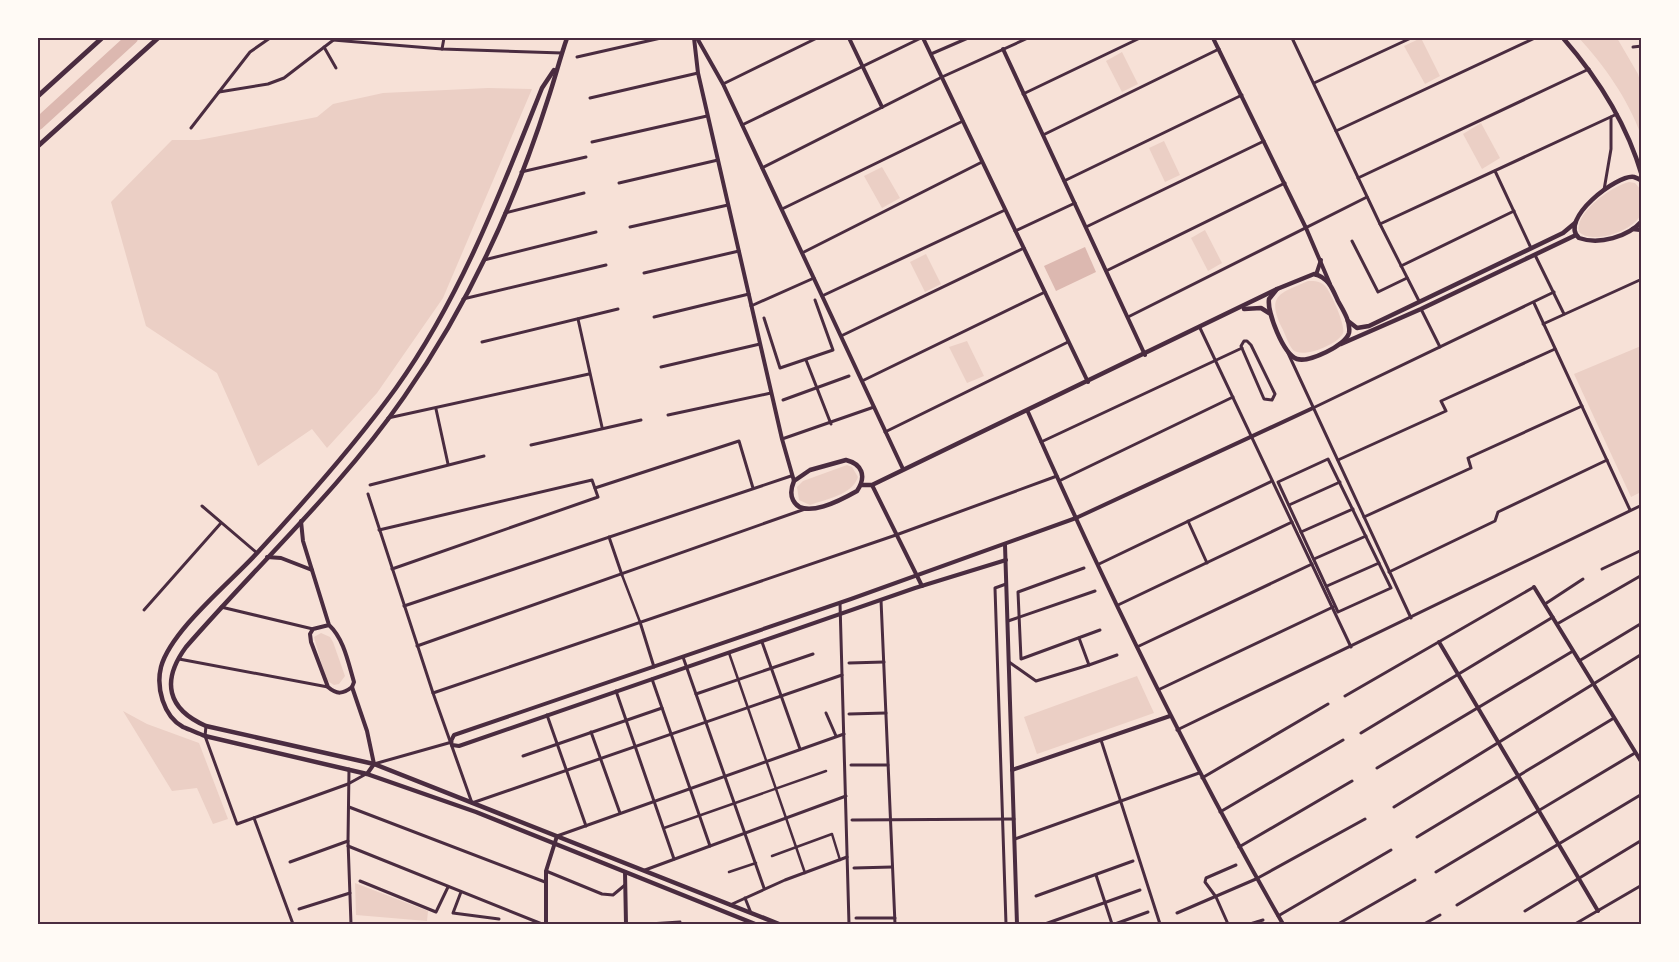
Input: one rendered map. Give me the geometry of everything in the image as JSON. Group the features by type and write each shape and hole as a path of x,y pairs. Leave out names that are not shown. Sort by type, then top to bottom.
{"highway":[{"path":"38,96 102,38"},
{"path":"38,146 158,38"}],"main road":[{"path":"567,38 548,99 484,260 432,353 388,418 351,467 221,607 178,659 172,676 172,692 176,704 184,714 206,726 374,764 779,924"},
{"path":"1563,38 1589,69 1617,114 1642,176"},
{"path":"558,64 542,88 469,262 430,335 396,387 345,454 257,553 183,630 166,654 159,683 162,699 169,713 181,726 205,736 348,768 367,774 554,843 756,924"},
{"path":"1348,321 1357,328 1362,328 1563,233 1575,223 1582,210 1604,191 1627,178 1634,177 1642,181"},
{"path":"1576,235 1584,240 1599,241 1633,229 1642,221"},
{"path":"1575,223 1576,235"},
{"path":"1633,229 1642,230"},
{"path":"1277,289 1269,299 1270,313 1287,351 1296,358 1307,359 1421,309 1576,235"},
{"path":"861,485 872,485 1028,412 1307,276 1316,275 1326,279 1330,284 1348,321 1348,334 1341,344"},
{"path":"1237,310 1255,308 1270,313"},
{"path":"846,460 855,462 861,468 863,476 861,485 857,491 844,498 814,509 805,509 796,505 792,497 792,479 810,470 846,460"}],"street":[{"path":"191,128 250,52 270,38"},
{"path":"442,48 444,38"},
{"path":"577,57 661,38"},
{"path":"404,606 752,488 792,479 698,73 695,38"},
{"path":"695,38 723,84 903,469"},
{"path":"723,84 817,38"},
{"path":"849,38 882,108"},
{"path":"742,125 922,38 1088,382"},
{"path":"931,54 968,38"},
{"path":"762,168 942,77 1028,38"},
{"path":"1023,94 1140,38"},
{"path":"1213,38 1306,228 1330,284"},
{"path":"1293,38 1367,197 1419,301"},
{"path":"1314,83 1411,38"},
{"path":"1336,131 1535,38"},
{"path":"219,92 268,84 284,78 334,39 442,48 562,53"},
{"path":"1633,47 1642,46"},
{"path":"324,47 336,68"},
{"path":"1003,49 1145,355"},
{"path":"1043,135 1219,49"},
{"path":"1358,178 1589,69"},
{"path":"590,98 698,73"},
{"path":"1064,181 1242,95"},
{"path":"1380,224 1617,114"},
{"path":"592,142 708,116"},
{"path":"1604,191 1609,170 1611,117"},
{"path":"782,210 963,122"},
{"path":"1086,227 1264,141"},
{"path":"520,173 586,157"},
{"path":"619,183 718,160"},
{"path":"802,253 982,162"},
{"path":"1495,171 1531,248"},
{"path":"1106,271 1285,184"},
{"path":"504,213 584,193"},
{"path":"1128,317 1367,197"},
{"path":"1015,231 1075,203"},
{"path":"630,227 728,206"},
{"path":"822,296 1006,210"},
{"path":"1401,266 1514,211"},
{"path":"484,260 596,232"},
{"path":"1352,241 1378,292 1407,278"},
{"path":"841,336 1024,248"},
{"path":"644,273 739,251"},
{"path":"1535,255 1564,314"},
{"path":"1316,275 1321,260"},
{"path":"463,300 606,265"},
{"path":"751,306 814,278"},
{"path":"1543,324 1642,279"},
{"path":"862,381 1045,292"},
{"path":"452,742 454,735 840,604 1076,518 1314,408 1554,292"},
{"path":"654,317 749,294"},
{"path":"764,318 780,368 806,360 833,350 815,300"},
{"path":"1534,303 1630,510"},
{"path":"482,342 618,309"},
{"path":"1421,309 1440,347"},
{"path":"578,319 602,427"},
{"path":"1200,328 1351,647"},
{"path":"1244,341 1251,345 1275,394 1272,400 1264,399 1242,348 1241,343 1244,341"},
{"path":"885,432 1068,342"},
{"path":"661,366 760,344"},
{"path":"1042,442 1214,359 1242,348"},
{"path":"1338,460 1446,412 1441,401 1555,349"},
{"path":"1287,351 1411,618"},
{"path":"806,360 831,424"},
{"path":"388,418 589,374"},
{"path":"784,400 849,376"},
{"path":"668,415 771,392"},
{"path":"1059,481 1232,398"},
{"path":"1364,517 1471,468 1468,458 1582,406"},
{"path":"782,439 831,424 874,407"},
{"path":"436,409 448,464"},
{"path":"1028,412 1170,716 1219,812 1283,924"},
{"path":"531,445 602,427 641,420"},
{"path":"595,488 739,441 752,488"},
{"path":"370,485 484,456"},
{"path":"1328,459 1340,482 1391,588 1338,612 1278,482 1328,459"},
{"path":"1389,572 1495,522 1498,512 1607,460"},
{"path":"433,693 896,534 1057,476"},
{"path":"379,530 592,480 595,488 598,497 392,568"},
{"path":"1099,564 1272,481"},
{"path":"1289,506 1340,482"},
{"path":"872,485 922,586"},
{"path":"368,494 417,646 472,802 842,675"},
{"path":"1178,730 1642,505"},
{"path":"202,506 257,553"},
{"path":"417,646 805,509"},
{"path":"1302,532 1353,509"},
{"path":"1356,515 1362,512"},
{"path":"1188,521 1207,563"},
{"path":"301,522 303,541 329,625 335,631 343,646 354,682 352,688 367,731 374,764"},
{"path":"1118,605 1292,522"},
{"path":"144,610 222,523"},
{"path":"1314,559 1366,536"},
{"path":"609,537 654,667"},
{"path":"1005,545 1017,924"},
{"path":"1602,569 1642,550"},
{"path":"267,558 281,558 312,570"},
{"path":"206,726 205,736 237,824 348,784 367,774 374,764 452,742 459,746 922,586 1006,560"},
{"path":"1326,586 1379,563"},
{"path":"1137,647 1312,564"},
{"path":"1084,568 1018,592 1021,659 1100,630"},
{"path":"1557,624 1642,575"},
{"path":"1545,604 1583,579"},
{"path":"1006,584 995,588 1006,924"},
{"path":"1345,696 1534,587 1642,763"},
{"path":"1008,621 1095,591"},
{"path":"881,600 895,924"},
{"path":"840,604 849,924"},
{"path":"221,607 313,629 329,625"},
{"path":"1158,690 1333,607"},
{"path":"1361,733 1553,617"},
{"path":"1579,661 1642,623"},
{"path":"313,629 310,634 311,642 328,688"},
{"path":"1080,638 1089,665"},
{"path":"762,642 800,749"},
{"path":"1439,642 1598,911"},
{"path":"1377,768 1573,651"},
{"path":"729,653 805,873"},
{"path":"696,694 739,681 813,654"},
{"path":"1394,807 1642,654"},
{"path":"1009,662 1036,682 1117,655"},
{"path":"683,657 764,888"},
{"path":"178,659 328,688 338,693 346,692 352,688"},
{"path":"849,663 884,662"},
{"path":"652,679 688,788 710,846"},
{"path":"616,692 674,859"},
{"path":"1202,778 1328,704"},
{"path":"523,756 662,708"},
{"path":"826,713 836,736"},
{"path":"849,714 886,713"},
{"path":"547,715 586,826"},
{"path":"1012,770 1170,716"},
{"path":"1417,837 1614,718"},
{"path":"591,732 620,813"},
{"path":"348,846 544,924 546,871 557,836 725,774 844,734"},
{"path":"1101,740 1160,924"},
{"path":"1219,812 1343,740"},
{"path":"1436,872 1635,752"},
{"path":"851,765 888,765"},
{"path":"348,768 351,924 423,924"},
{"path":"664,828 826,771"},
{"path":"1015,839 1199,773"},
{"path":"1239,847 1352,781"},
{"path":"1457,906 1642,794"},
{"path":"644,870 846,796"},
{"path":"349,807 545,882"},
{"path":"254,818 293,924"},
{"path":"852,820 1014,819"},
{"path":"1176,913 1256,879 1365,819"},
{"path":"772,856 832,834 840,860"},
{"path":"1526,911 1642,840"},
{"path":"290,862 348,841"},
{"path":"1278,916 1390,850"},
{"path":"730,905 764,888 848,857"},
{"path":"1036,896 1134,861"},
{"path":"729,872 756,863"},
{"path":"1228,924 1216,896 1206,882 1206,878 1236,865"},
{"path":"854,868 892,867"},
{"path":"546,871 602,894 613,895 625,885"},
{"path":"625,872 626,924"},
{"path":"1096,875 1114,924 1148,912"},
{"path":"1338,924 1415,880"},
{"path":"360,882 436,912 448,886"},
{"path":"1575,924 1642,885"},
{"path":"1045,924 1140,890"},
{"path":"461,892 453,913 498,919"},
{"path":"299,909 350,893"},
{"path":"744,898 751,913"},
{"path":"1424,924 1440,916"},
{"path":"856,918 895,918"},
{"path":"1250,924 1263,920"},
{"path":"649,924 680,922"}],"shaded area":[{"path":"1421,38 1440,76 1425,84 1404,46"},
{"path":"1579,38 1617,38 1638,74 1641,85 1641,135 1615,83"},
{"path":"1122,52 1138,84 1122,92 1106,61"},
{"path":"488,88 532,89 443,298 377,393 327,448 312,429 258,466 217,373 146,326 111,202 172,140 199,140 317,117 333,104 383,93"},
{"path":"1481,123 1500,158 1482,169 1463,134"},
{"path":"1164,141 1180,175 1165,182 1149,148"},
{"path":"882,167 900,198 882,208 864,176"},
{"path":"1629,182 1635,183 1641,190 1642,211 1637,220 1622,231 1613,234 1594,237 1585,236 1579,232 1582,217 1596,201 1613,189"},
{"path":"1205,230 1222,263 1208,271 1191,238"},
{"path":"1085,247 1096,272 1056,291 1044,266"},
{"path":"926,254 941,284 925,292 910,262"},
{"path":"1308,281 1320,282 1326,287 1340,317 1343,333 1335,342 1328,346 1304,353 1291,348 1275,307 1279,296 1284,292"},
{"path":"967,341 984,376 967,383 949,347"},
{"path":"1641,346 1641,492 1631,497 1574,374"},
{"path":"847,465 852,467 858,477 850,488 838,496 810,505 799,500 797,487 803,481"},
{"path":"321,633 330,637 333,642 345,676 339,684 334,685 326,680 314,637"},
{"path":"1137,676 1154,713 1037,754 1024,717"},
{"path":"123,711 147,724 199,743 228,819 213,824 197,788 172,791"},
{"path":"355,883 428,911 427,921 356,915"}],"waterway":[{"path":"38,124 132,38"}]}
